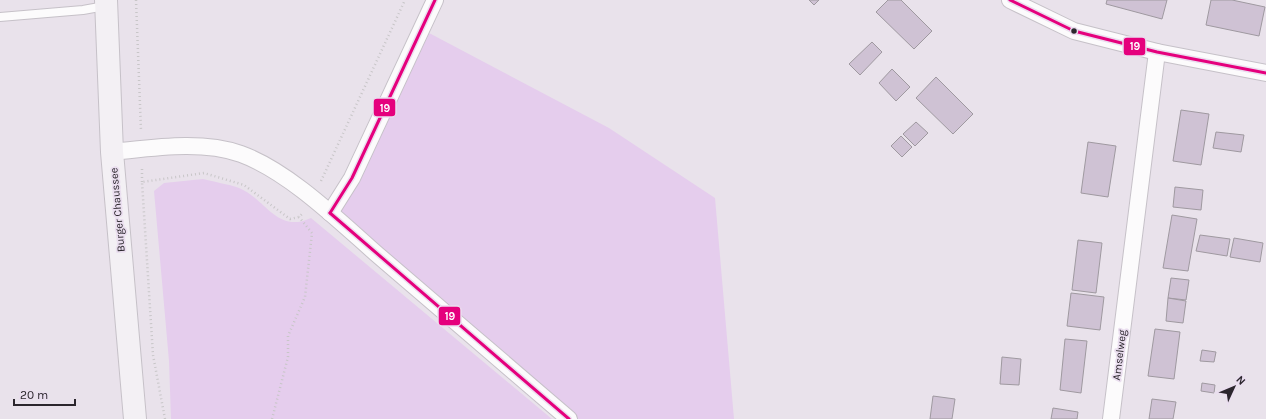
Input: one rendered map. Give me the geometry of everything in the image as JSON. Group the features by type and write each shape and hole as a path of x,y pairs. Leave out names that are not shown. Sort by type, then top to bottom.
{"main road":[{"name":"Burger Chaussee","path":"106,3 112,152 135,419"}],"street":[{"path":"330,213 352,178 435,0"},
{"path":"1010,0 1074,31 1157,52 1266,73"},
{"name":"Amselweg","path":"1110,419 1157,52"},
{"path":"112,152 142,149 213,147 241,154 270,168 330,213 569,419"}],"lane":[{"path":"0,17 83,10 106,3"}],"path":[{"path":"136,0 142,182 153,355 165,419"},
{"path":"142,182 204,173 244,185 290,219 299,217 313,199 405,0"},
{"path":"272,419 288,357 288,336 305,298 312,233 299,217"}],"shaded area":[{"path":"420,30 431,34 609,128 715,198 734,419 569,419 330,213"},
{"path":"203,179 239,188 248,193 272,213 289,222 299,222 311,218 552,419 171,419 169,361 154,191 164,183"}],"building":[{"path":"809,0 819,0 814,5"},
{"path":"888,0 901,0 932,31 914,49 876,12"},
{"path":"1107,0 1167,0 1162,19 1106,4"},
{"path":"1211,0 1232,0 1265,7 1259,36 1206,25"},
{"path":"872,42 882,52 860,75 849,64"},
{"path":"892,69 910,87 896,101 879,83"},
{"path":"936,77 973,114 953,134 916,98"},
{"path":"1181,110 1209,114 1201,165 1173,161"},
{"path":"916,122 928,133 915,146 903,134"},
{"path":"1216,132 1244,135 1241,152 1213,148"},
{"path":"901,136 912,147 902,157 891,146"},
{"path":"1088,142 1116,146 1108,197 1081,193"},
{"path":"1175,187 1203,190 1201,210 1173,207"},
{"path":"1172,215 1197,219 1188,271 1163,268"},
{"path":"1200,235 1230,239 1227,256 1196,251"},
{"path":"1234,238 1263,243 1260,262 1230,257"},
{"path":"1078,240 1102,243 1096,293 1072,290"},
{"path":"1171,278 1189,280 1186,300 1168,298"},
{"path":"1071,293 1104,297 1100,330 1067,326"},
{"path":"1168,298 1186,301 1183,323 1166,321"},
{"path":"1155,329 1180,332 1174,379 1148,376"},
{"path":"1065,339 1087,341 1081,393 1060,390"},
{"path":"1202,350 1216,352 1214,362 1200,361"},
{"path":"1002,357 1021,359 1019,385 1000,384"},
{"path":"1202,383 1215,385 1214,393 1201,391"},
{"path":"933,396 955,399 952,419 930,419"},
{"path":"1152,399 1176,402 1173,419 1149,419"},
{"path":"1053,408 1078,412 1077,419 1051,419"}],"transit line":[{"name":"19","path":"330,213 352,178 435,0"},
{"name":"19","path":"1010,0 1074,31 1157,52 1266,73"},
{"name":"19","path":"330,213 569,419"}]}
